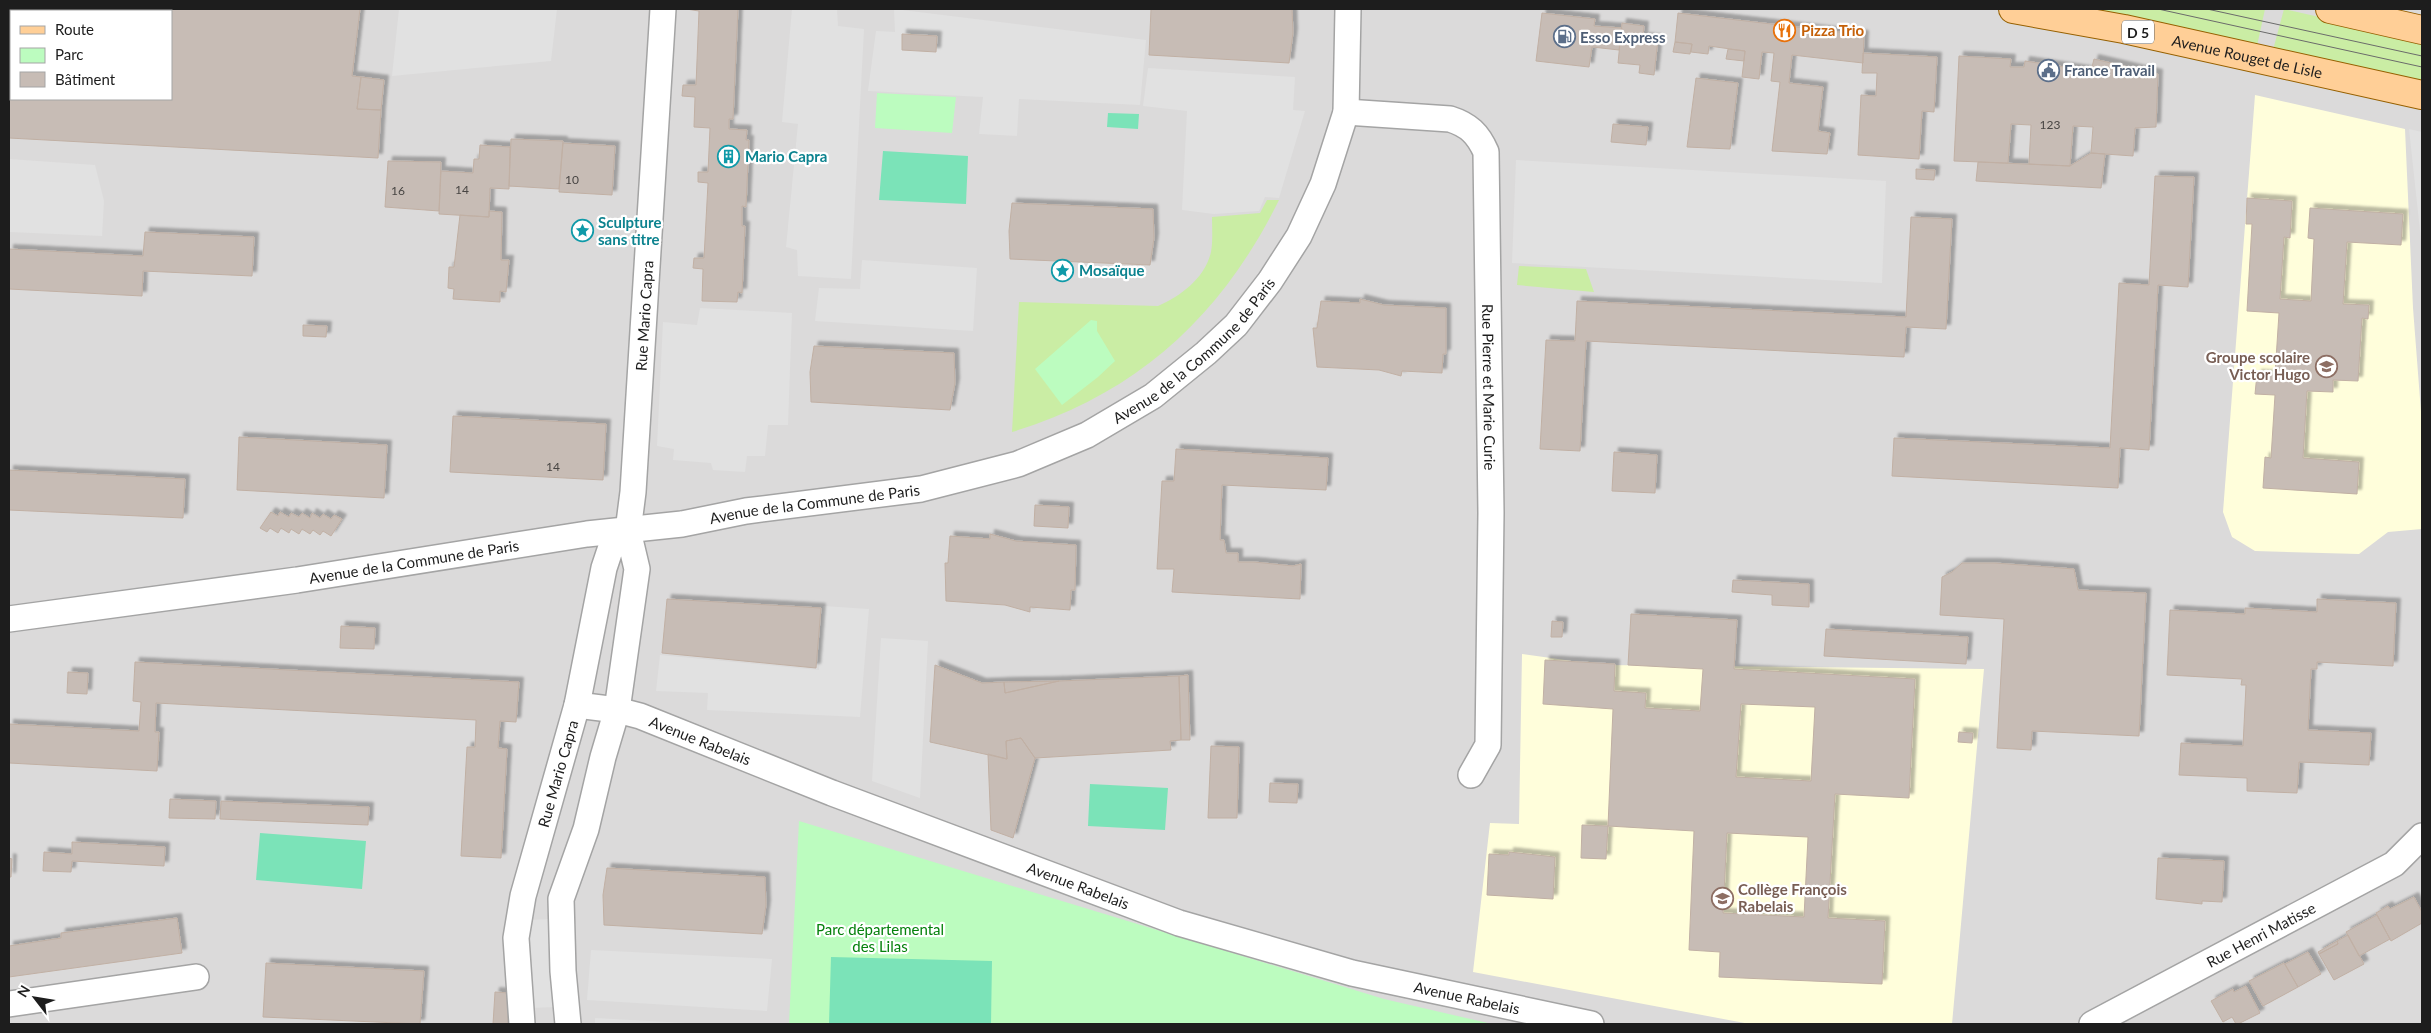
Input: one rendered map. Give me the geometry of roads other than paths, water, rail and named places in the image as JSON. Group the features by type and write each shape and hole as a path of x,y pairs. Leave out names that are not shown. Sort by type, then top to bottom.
{"main road":[{"name":"Avenue Rouget de Lisle","path":"2013,9 2133,30 2422,95"},
{"path":"2330,9 2422,30"}],"street":[{"name":"Rue Mario Capra","path":"568,1024 563,971 561,899 586,829 603,756 617,710 637,569 628,531 632,504 662,9"},
{"name":"Avenue de la Commune de Paris","path":"9,619 297,580 587,534 682,524 746,511 921,489 1018,464 1087,435 1153,396 1206,354 1236,324 1270,281 1299,236 1323,184 1346,112 1348,9"},
{"name":"Rue Pierre et Marie Curie","path":"1346,112 1450,119 1463,123 1473,131 1481,140 1486,152 1492,513 1488,745 1471,775"},
{"name":"Rue Mario Capra","path":"522,1024 516,938 523,896 577,705 604,568 611,546 628,531"},
{"name":"Avenue Rabelais","path":"577,705 617,710 640,716 832,793 1179,923 1352,972 1591,1024"},
{"name":"Rue Henri Matisse","path":"2092,1024 2394,864 2422,836"},
{"path":"523,896 561,899"},
{"path":"9,1004 196,977"}],"tram line":[{"path":"2158,9 2422,67"},
{"path":"2207,9 2422,56"}],"place":[{"name":"Pizza Trio","path":"1785,30"},
{"name":"Esso Express","path":"1564,37"},
{"name":"France Travail","path":"2048,70"},
{"name":"Mario Capra","path":"729,156"},
{"name":"Sculpture sans titre","path":"582,231"},
{"name":"Mosaïque","path":"1063,270"},
{"name":"Groupe scolaire Victor Hugo","path":"2326,366"},
{"name":"Collège François Rabelais","path":"1722,898"}],"park label":[{"name":"Parc départemental des Lilas","path":"880,938"}]}
